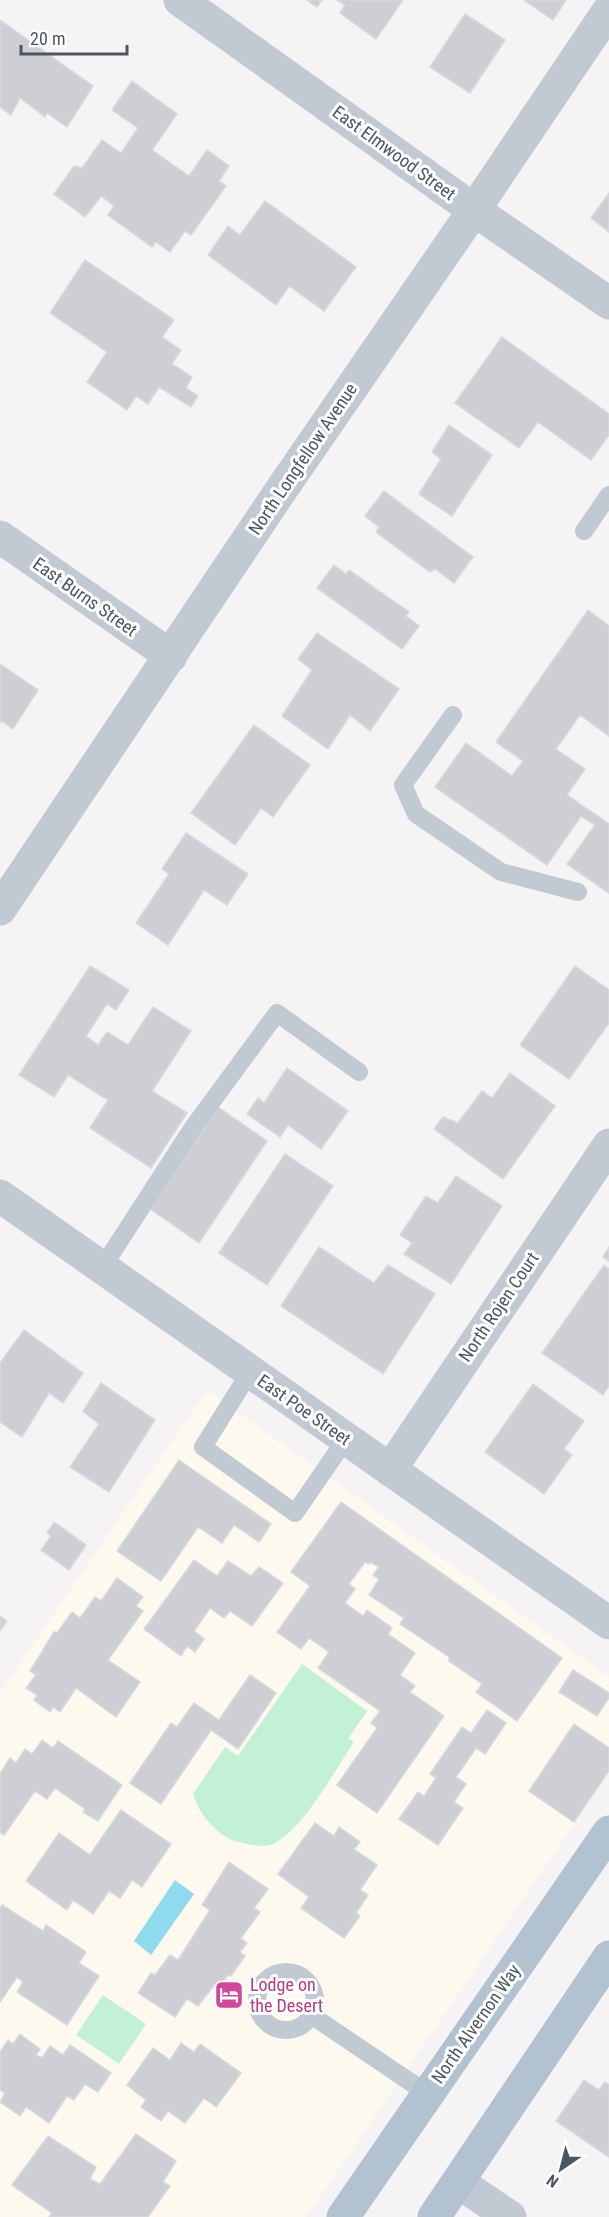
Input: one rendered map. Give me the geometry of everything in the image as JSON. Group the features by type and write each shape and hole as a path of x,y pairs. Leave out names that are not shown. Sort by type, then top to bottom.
{"main road":[{"name":"North Alvernon Way","path":"343,2217 609,1832"},
{"path":"434,2217 609,1957"}],"street":[{"name":"East Elmwood Street","path":"180,0 474,210 609,303"},
{"name":"North Longfellow Avenue","path":"0,909 279,493 609,10"},
{"name":"East Burns Street","path":"0,537 171,656"},
{"name":"North Rojen Court","path":"390,1470 609,1145"},
{"name":"East Poe Street","path":"0,1196 609,1623"},
{"path":"458,2182 510,2217"}],"lane":[{"path":"584,531 609,495"},
{"path":"453,715 403,785 416,814 501,872 578,892"},
{"path":"102,1268 194,1126 277,1013 360,1072"},
{"path":"250,1372 203,1447 295,1513 346,1439"},
{"path":"312,2015 428,2094"}],"shaded area":[{"name":"Lodge on the Desert","path":"207,1390 609,1677 609,1773 306,2217 0,2217 0,1693"}],"green space":[{"path":"302,1664 367,1711 348,1739 354,1742 308,1812 286,1836 266,1846 235,1841 221,1834 209,1822 193,1794 225,1747 238,1756"},
{"path":"103,1995 146,2024 119,2064 76,2035"}],"water":[{"path":"175,1880 194,1894 151,1955 134,1941"}],"building":[{"path":"307,0 322,0 317,7"},
{"path":"337,0 403,0 376,39 340,13 345,5"},
{"path":"524,0 566,0 553,20"},
{"path":"465,14 505,40 470,93 430,67"},
{"path":"0,20 93,86 67,127 47,113 45,117 20,98 11,115 0,107"},
{"path":"132,81 177,114 152,150 189,176 207,150 229,166 219,181 226,186 191,235 185,231 170,252 156,242 152,247 108,215 114,206 101,196 85,217 54,194 74,166 82,168 102,140 121,153 138,128 112,110"},
{"path":"609,193 609,232 591,218"},
{"path":"265,201 356,267 324,311 289,286 276,305 208,255 228,226 240,235"},
{"path":"85,260 174,320 162,337 181,350 172,364 192,377 186,388 198,396 191,407 159,387 148,404 136,396 127,410 87,382 107,352 50,313"},
{"path":"502,337 609,414 609,435 591,460 538,422 519,448 455,403"},
{"path":"449,425 492,455 452,516 419,494 441,459 432,452"},
{"path":"384,491 473,557 454,583 435,569 430,572 376,532 379,527 365,516"},
{"path":"334,565 346,574 349,570 409,612 406,616 419,626 402,649 317,588"},
{"path":"588,610 609,626 609,736 580,715 556,749 585,769 567,795 609,824 609,893 567,864 595,825 581,816 547,865 435,787 466,743 512,776 523,761 496,742"},
{"path":"317,633 399,689 370,731 350,715 328,749 282,716 312,670 298,659"},
{"path":"0,664 38,690 13,729 2,721 0,723"},
{"path":"254,725 310,765 273,817 261,808 235,845 191,813"},
{"path":"186,833 248,874 227,905 204,890 168,945 136,923 169,874 162,869"},
{"path":"90,966 129,990 116,1010 107,1004 86,1036 98,1045 107,1032 128,1045 153,1007 191,1031 152,1091 187,1113 151,1168 90,1128 108,1100 68,1075 54,1097 19,1075"},
{"path":"575,966 609,990 609,1023 569,1079 520,1045"},
{"path":"287,1068 348,1111 321,1149 288,1125 280,1137 247,1114 258,1098 264,1103"},
{"path":"510,1073 555,1106 503,1179 434,1129 443,1117 458,1123 482,1091 492,1098"},
{"path":"218,1107 267,1141 199,1243 149,1208"},
{"path":"285,1154 333,1186 267,1285 219,1253"},
{"path":"456,1176 502,1206 451,1284 404,1254 412,1243 400,1235 426,1196 438,1203"},
{"path":"319,1247 374,1283 388,1265 435,1294 383,1374 281,1306"},
{"path":"609,1247 609,1261 603,1257"},
{"path":"604,1265 609,1269 609,1386 603,1395 542,1353"},
{"path":"24,1330 83,1373 63,1403 49,1393 22,1437 0,1422 0,1363"},
{"path":"101,1383 155,1420 109,1492 70,1467 99,1424 83,1411"},
{"path":"533,1384 584,1421 564,1449 572,1455 544,1494 485,1452"},
{"path":"179,1460 271,1524 259,1542 234,1525 222,1543 198,1527 161,1581 117,1551"},
{"path":"341,1502 562,1658 517,1721 476,1692 482,1684 449,1661 449,1657 400,1624 404,1618 369,1595 379,1579 373,1575 379,1567 365,1562 349,1584 355,1589 345,1603 363,1616 367,1610 392,1628 388,1634 415,1653 400,1675 415,1686 410,1692 444,1716 377,1813 337,1785 377,1728 371,1723 380,1711 318,1668 329,1652 309,1638 301,1649 277,1632 310,1586 291,1572"},
{"path":"54,1522 86,1545 69,1570 41,1550 51,1536 47,1533"},
{"path":"194,1560 217,1576 228,1561 251,1576 259,1567 283,1583 252,1626 230,1611 224,1618 210,1608 194,1631 204,1639 195,1652 187,1646 181,1656 144,1629"},
{"path":"117,1578 143,1597 136,1606 143,1611 108,1660 140,1682 116,1717 76,1688 60,1712 53,1707 50,1712 34,1700 37,1695 26,1688 36,1675 30,1671 54,1632 57,1633 72,1612 80,1618 95,1597 101,1601"},
{"path":"0,1616 7,1621 0,1631"},
{"path":"573,1670 609,1693 609,1698 597,1716 559,1692"},
{"path":"250,1675 276,1693 238,1749 211,1730 161,1804 130,1783 171,1723 177,1727 194,1703 219,1720"},
{"path":"487,1710 506,1723 485,1754 476,1748 456,1777 466,1784 454,1802 463,1808 438,1845 399,1819 418,1792 424,1796 436,1778 430,1774 462,1727 471,1733"},
{"path":"574,1724 609,1748 609,1771 574,1822 529,1791"},
{"path":"42,1740 53,1748 58,1741 122,1785 98,1821 83,1812 85,1809 55,1788 47,1799 35,1791 4,1835 0,1832 0,1774 10,1758 16,1763 25,1749 32,1754"},
{"path":"121,1810 171,1844 142,1887 132,1880 120,1898 109,1891 93,1914 73,1900 67,1910 26,1881 59,1833 90,1855"},
{"path":"315,1823 334,1836 339,1827 360,1842 354,1849 377,1865 360,1890 368,1895 356,1913 360,1916 344,1938 301,1908 309,1897 278,1874"},
{"path":"229,1862 268,1889 254,1908 260,1912 241,1938 247,1943 240,1952 245,1956 231,1976 228,1975 219,1987 215,1984 198,2006 187,1999 175,2017 138,1993 151,1973 155,1975 170,1955 178,1960 210,1910 202,1905"},
{"path":"2,1905 43,1931 46,1925 86,1952 79,1963 99,1976 67,2025 17,1992 23,1982 17,1977 0,2002 0,1908"},
{"path":"20,2034 40,2049 36,2055 42,2058 50,2046 63,2055 70,2045 111,2073 98,2092 85,2084 74,2100 67,2096 49,2123 26,2107 20,2116 0,2102 5,2093 0,2090 0,2052 8,2040 13,2044"},
{"path":"181,2043 194,2052 200,2044 241,2073 216,2107 204,2098 185,2123 168,2111 161,2121 141,2107 146,2100 127,2085 153,2048 170,2060"},
{"path":"584,2080 599,2090 605,2082 609,2085 609,2157 556,2121"},
{"path":"136,2134 176,2161 163,2182 170,2186 148,2217 49,2217 52,2213 12,2185 48,2136 96,2167 90,2179 100,2184"}],"place":[{"name":"Lodge on the Desert","path":"229,1995"}]}
